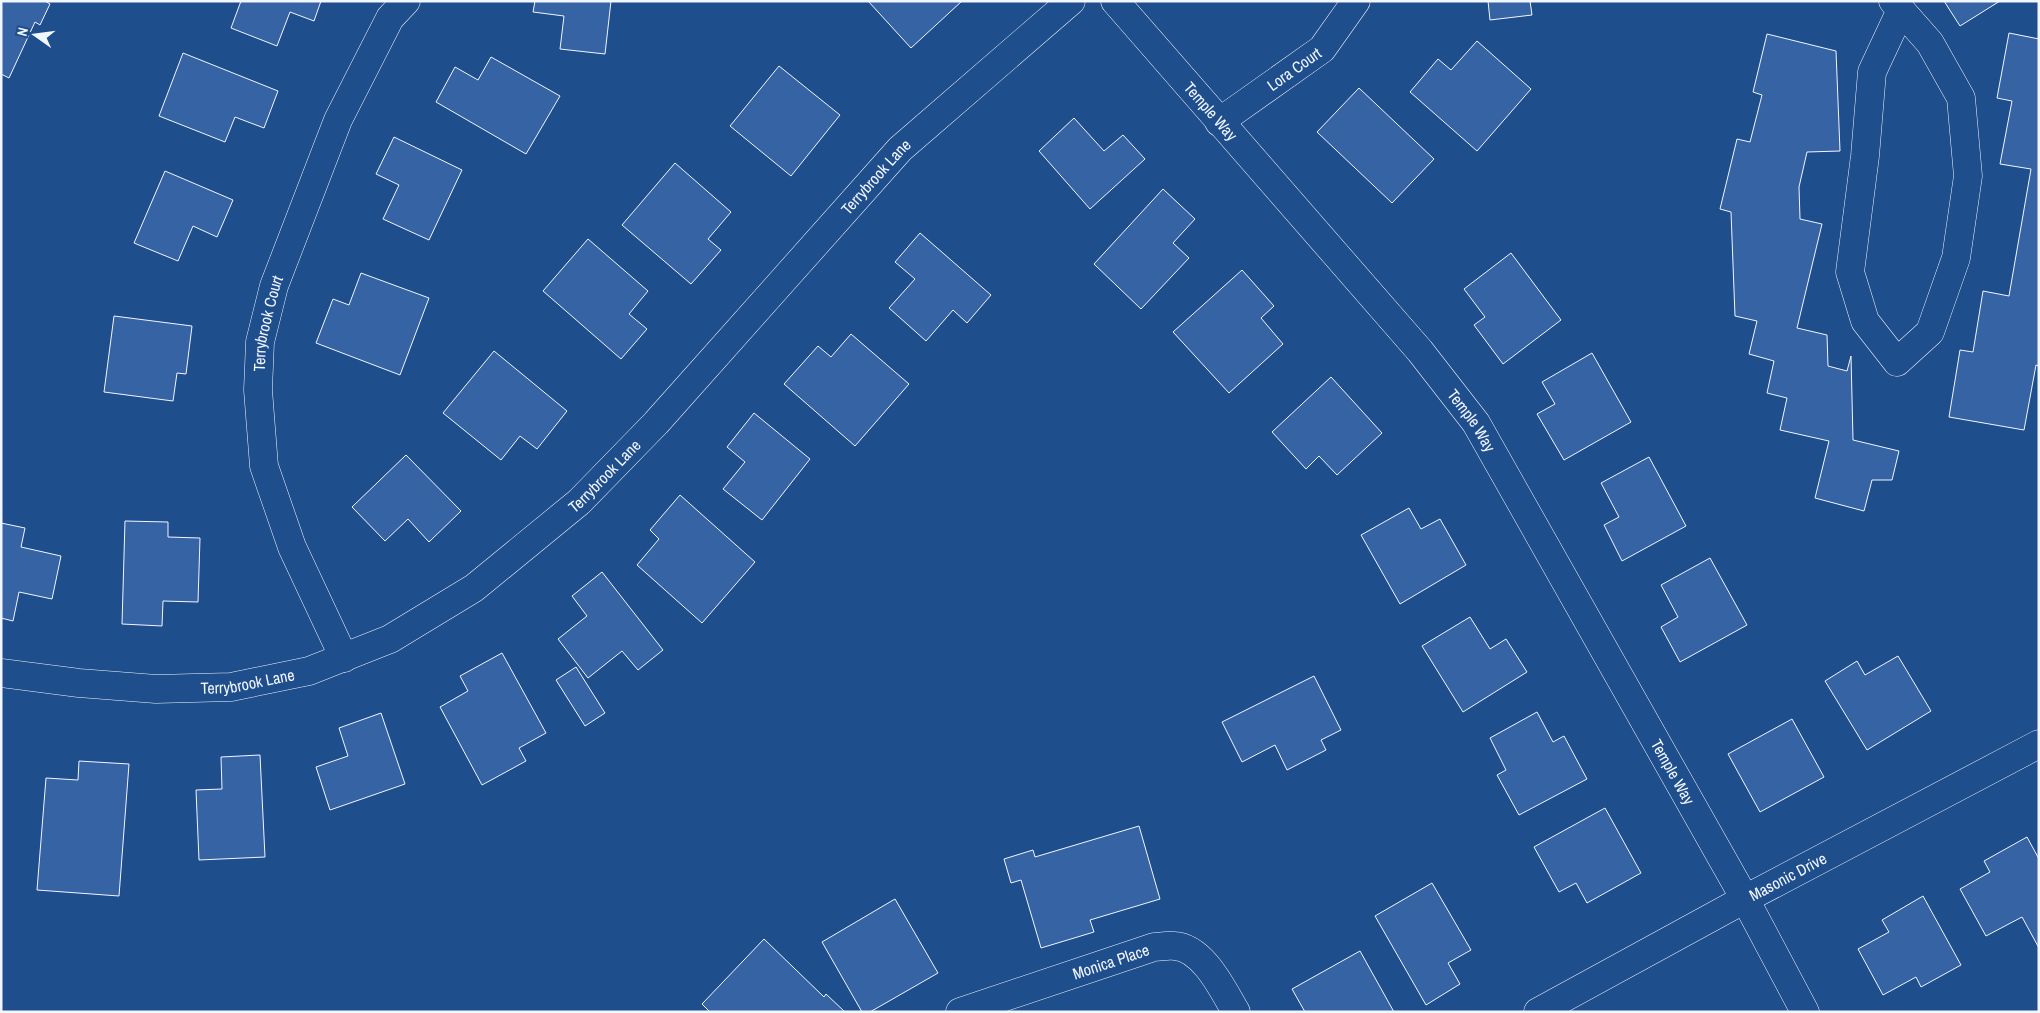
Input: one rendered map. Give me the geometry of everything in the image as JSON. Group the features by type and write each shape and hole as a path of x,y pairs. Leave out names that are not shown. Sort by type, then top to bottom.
{"street":[{"name":"Terrybrook Court","path":"344,658 292,548 264,466 258,390 260,342 274,286 338,120 390,18 406,1"},
{"name":"Terrybrook Lane","path":"1,673 80,683 156,689 231,687 308,670 344,658 390,639 474,588 579,502 656,423 900,149 1072,1"},
{"name":"Temple Way","path":"1115,1 1420,352 1476,422 1745,899 1805,1012"},
{"name":"Lora Court","path":"1219,122 1322,50 1356,1"},
{"path":"1897,6 1930,43 1961,98 1968,176 1956,258 1930,332 1897,362 1865,321 1850,272 1865,156 1872,72 1897,6"},
{"name":"Masonic Drive","path":"1538,1012 1745,899 2039,744"},
{"name":"Monica Place","path":"960,1012 1154,947 1175,946 1194,953 1211,971 1236,1012"}],"building":[{"path":"1,1 45,1 50,4 40,25 35,22 9,78 1,74"},
{"path":"241,1 321,1 314,21 290,12 277,46 231,28"},
{"path":"535,1 611,1 605,54 560,49 564,16 533,12"},
{"path":"868,1 962,1 911,48"},
{"path":"1488,1 1530,1 1532,15 1490,20"},
{"path":"1944,1 2000,1 1960,26"},
{"path":"2009,33 2039,39 2039,366 2036,365 2024,430 1949,417 1960,350 1973,352 1983,291 2009,296 2031,169 2000,164 2012,101 1997,98"},
{"path":"1767,34 1836,51 1840,151 1807,152 1799,187 1800,219 1822,224 1797,328 1827,335 1828,366 1847,371 1851,356 1853,440 1899,451 1892,480 1872,480 1864,511 1815,498 1829,441 1780,430 1787,398 1767,393 1774,361 1749,354 1757,321 1735,316 1731,212 1720,209 1737,139 1750,142 1762,95 1753,92"},
{"path":"1477,41 1531,89 1477,151 1410,92 1438,59 1451,70"},
{"path":"183,53 278,91 264,128 235,117 225,142 159,116"},
{"path":"491,57 560,96 526,154 436,102 455,67 478,80"},
{"path":"779,66 840,115 791,176 730,126"},
{"path":"1359,88 1434,159 1392,203 1317,132"},
{"path":"1074,118 1104,151 1123,135 1145,159 1090,209 1039,151"},
{"path":"394,137 462,170 429,240 383,219 399,185 376,174"},
{"path":"675,163 731,212 708,239 721,250 691,284 622,225"},
{"path":"165,171 233,200 217,237 193,226 178,261 134,243"},
{"path":"1163,189 1195,219 1173,243 1189,258 1141,309 1094,264"},
{"path":"920,233 991,295 967,323 953,310 926,341 889,308 915,279 895,262"},
{"path":"588,239 648,291 629,314 647,329 621,359 543,291"},
{"path":"1511,253 1561,320 1503,364 1474,325 1485,317 1464,289"},
{"path":"1242,270 1274,306 1261,318 1283,344 1229,393 1173,332"},
{"path":"361,273 429,298 400,375 316,343 333,299 349,305"},
{"path":"114,316 192,326 186,374 177,373 173,401 104,392"},
{"path":"851,334 909,384 855,446 784,384 818,346 831,357"},
{"path":"494,351 567,411 537,449 520,436 501,460 443,413"},
{"path":"1592,353 1631,422 1564,460 1537,414 1555,404 1542,382"},
{"path":"1331,377 1382,433 1337,475 1319,456 1306,469 1272,432"},
{"path":"754,413 810,459 762,520 723,489 745,462 727,447"},
{"path":"406,455 461,511 429,542 408,519 385,541 352,507"},
{"path":"1649,457 1686,526 1622,561 1604,525 1619,517 1601,483"},
{"path":"680,495 755,562 702,623 637,565 659,539 650,530"},
{"path":"1409,508 1421,529 1440,519 1466,565 1400,604 1361,535"},
{"path":"125,521 168,522 168,537 200,538 198,602 163,601 162,626 122,624"},
{"path":"1,523 25,528 21,547 61,556 52,599 19,592 13,621 1,618"},
{"path":"1710,558 1747,625 1680,662 1661,627 1678,617 1661,585"},
{"path":"602,572 663,650 638,670 622,651 588,678 558,639 587,616 572,596"},
{"path":"1470,617 1490,649 1506,639 1527,672 1463,712 1422,646"},
{"path":"502,653 546,733 519,748 526,761 482,785 440,707 468,691 460,676"},
{"path":"1898,656 1931,711 1867,750 1825,681 1857,661 1865,675"},
{"path":"576,667 605,713 585,726 556,680"},
{"path":"1314,676 1341,730 1321,740 1326,750 1287,770 1275,745 1242,762 1222,722"},
{"path":"1537,712 1553,742 1564,736 1587,779 1519,815 1497,775 1506,770 1490,738"},
{"path":"381,713 405,784 330,810 316,767 348,756 339,728"},
{"path":"1792,719 1824,777 1760,812 1728,754"},
{"path":"260,755 265,857 199,860 196,790 222,789 221,757"},
{"path":"79,761 129,764 119,896 37,890 46,778 78,780"},
{"path":"1605,808 1641,873 1587,903 1576,883 1559,892 1534,847"},
{"path":"1139,826 1160,899 1090,920 1094,932 1041,948 1021,880 1011,883 1004,859 1033,850 1035,857"},
{"path":"2027,837 2039,859 2039,948 2022,917 1986,936 1960,889 1990,872 1984,861"},
{"path":"1432,883 1471,950 1448,963 1460,984 1426,1005 1375,916"},
{"path":"1923,896 1961,965 1921,987 1916,977 1883,995 1858,949 1889,932 1882,920"},
{"path":"895,899 938,973 870,1012 862,1012 822,942"},
{"path":"764,939 824,997 826,994 845,1012 710,1012 702,1004"},
{"path":"1360,951 1394,1012 1305,1012 1292,989"}]}
